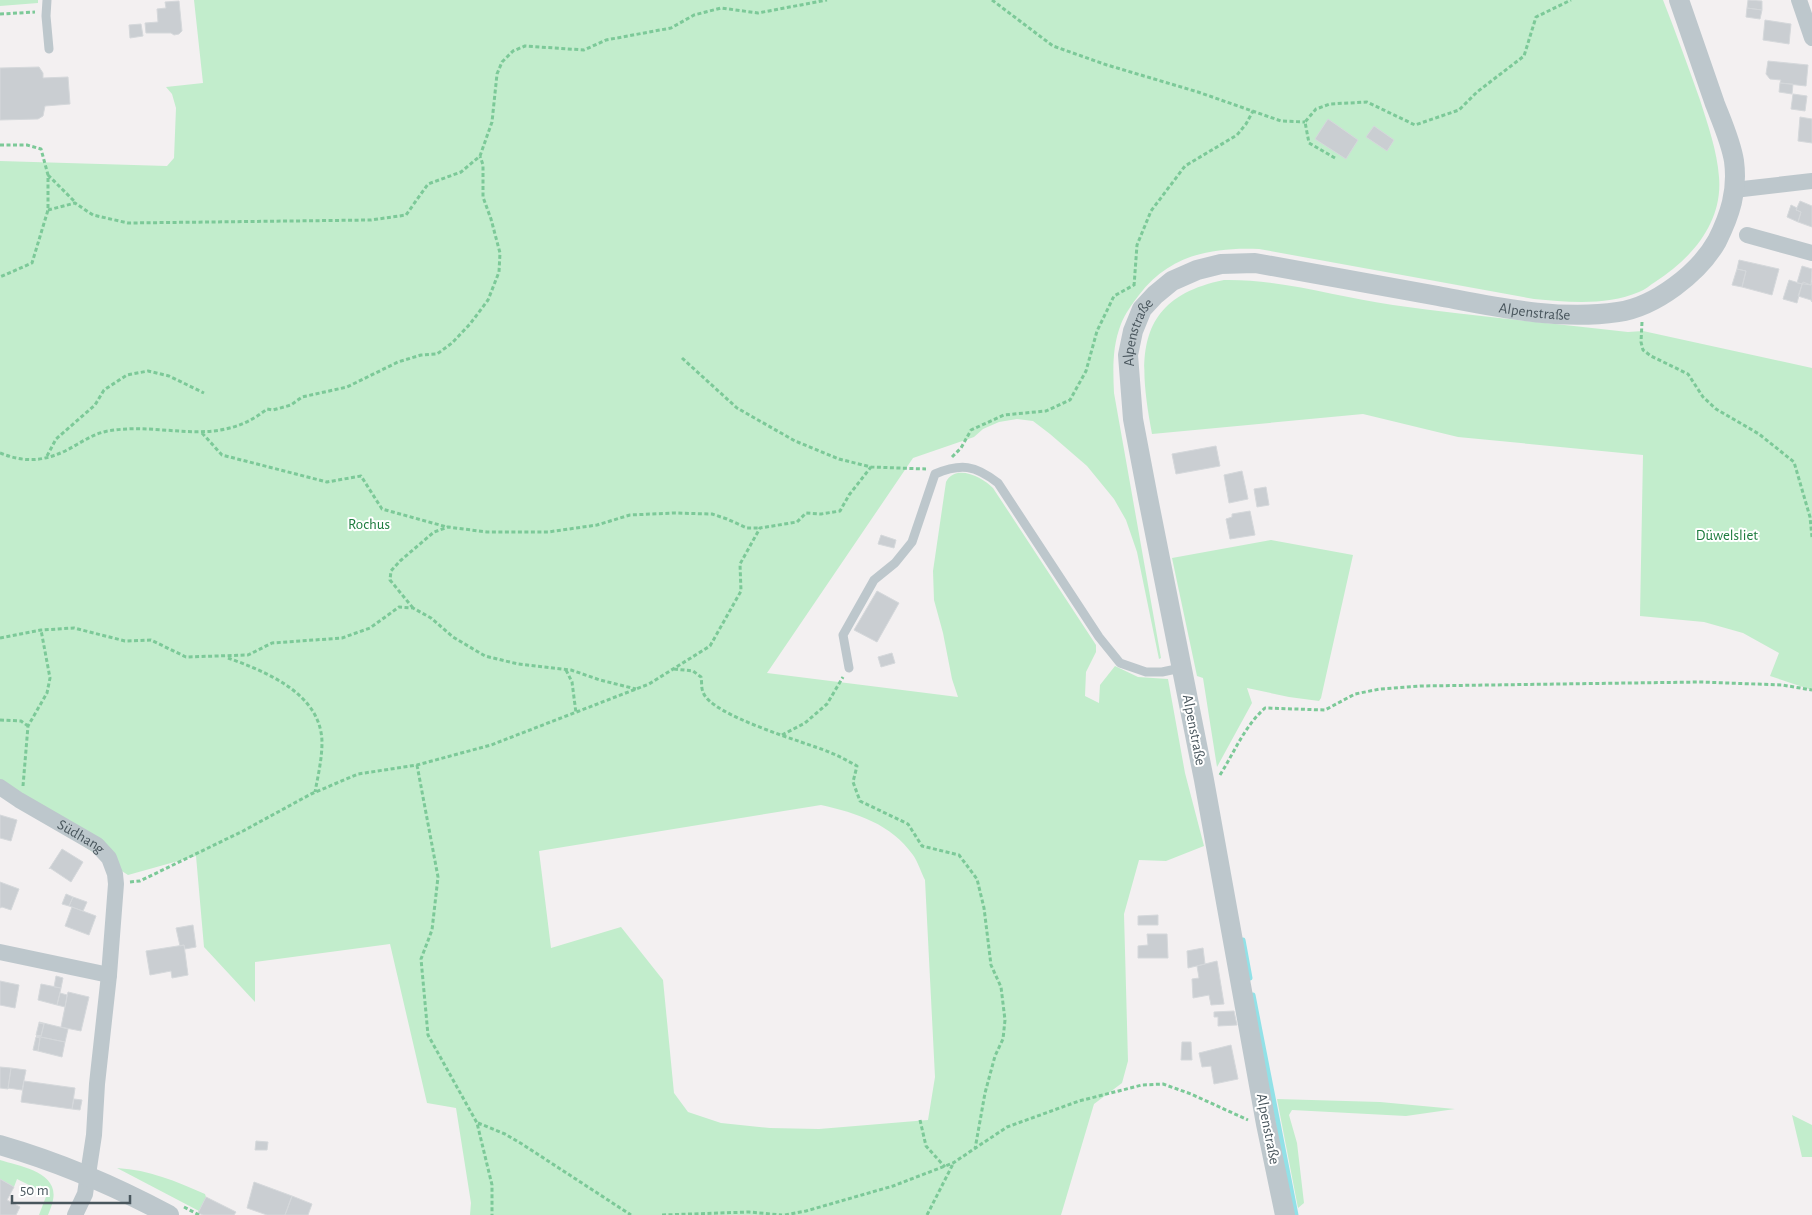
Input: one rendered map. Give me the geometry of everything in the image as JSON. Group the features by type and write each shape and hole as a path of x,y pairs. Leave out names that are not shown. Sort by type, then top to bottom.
{"street":[{"name":"Alpenstraße","path":"1286,1215 1266,1124 1204,780 1133,420 1128,355 1133,331 1142,308 1172,281 1197,270 1221,264 1255,263 1517,310 1569,315 1619,312 1642,305 1660,296 1694,271 1712,250 1732,208 1734,190 1734,161 1679,0"},
{"path":"1799,0 1812,38"},
{"path":"1734,190 1812,181"},
{"path":"1747,235 1812,253"},
{"name":"Südhang","path":"0,787 97,845 109,858 115,874 116,884 109,975 97,1084 94,1135 85,1194 75,1215"},
{"path":"0,952 109,975"},
{"path":"0,1145 52,1161 169,1215"}],"lane":[{"path":"46,0 49,49"},
{"path":"849,668 843,635 874,580 895,563 912,542 935,474 950,468 964,466 988,475 998,483 1099,637 1120,663 1146,672 1162,672 1181,668"},
{"path":"0,793 19,800"}],"path":[{"path":"48,174 75,203 93,216 128,223 371,220 406,215 428,184 460,172 480,156 492,122 497,74 502,62 513,51 525,46 584,50 606,40 670,28 694,15 721,8 758,12 827,0"},
{"path":"992,0 1053,46 1107,65 1253,110 1280,121 1305,122"},
{"path":"1335,158 1308,143 1305,122 1316,109 1330,104 1367,102 1415,125 1460,110 1477,92 1524,56 1536,16 1571,0"},
{"path":"0,14 46,11"},
{"path":"951,458 961,448 971,430 1004,415 1046,411 1070,400 1086,371 1097,330 1114,296 1134,284 1138,246 1150,211 1185,166 1236,135 1246,124 1253,110"},
{"path":"0,145 28,145 41,149 48,174 48,210 32,263 0,277"},
{"path":"0,453 19,460 38,460 64,451 80,441 103,432 123,428 202,433 231,428 255,418 268,409 273,410 291,405 302,397 347,387 398,362 420,355 438,354 452,343 470,324 488,300 499,272 500,253 483,197 483,165 480,156"},
{"path":"48,210 75,203"},
{"path":"1642,332 1644,350 1651,356 1688,374 1704,398 1716,409 1759,434 1794,462 1810,517 1812,538"},
{"path":"682,358 737,408 795,441 839,459 871,467 928,470"},
{"path":"46,457 56,439 95,405 104,390 128,375 148,371 169,376 204,393"},
{"path":"202,433 222,455 328,482 361,476 382,510 448,528 487,532 548,532 597,525 630,515 674,513 712,514 746,528 760,528 797,522 806,513 821,514 840,511 849,495 871,467"},
{"path":"448,528 434,532 400,561 391,572 390,580 413,608 431,618 453,637 485,656 518,664 566,669 637,689"},
{"path":"116,884 140,881 243,831 315,792 358,774 418,765 491,745 649,684 710,646 741,591 740,564 760,528"},
{"path":"0,638 40,630 74,628 125,641 151,640 186,657 248,655 272,643 342,638 370,628 399,607 413,608"},
{"path":"19,800 23,784 28,726 47,693 50,678 40,630"},
{"path":"225,656 277,679 302,697 318,718 322,742 315,792"},
{"path":"782,735 805,723 827,704 849,668"},
{"path":"566,669 572,682 576,713"},
{"path":"673,669 693,671 702,677 703,693 715,706 732,715 830,752 856,766 853,782 860,801 908,824 922,846 959,855 977,879 984,908 991,965 1001,987 1005,1020 1003,1039 995,1056 985,1093 974,1149"},
{"path":"1204,780 1219,777 1244,732 1254,718 1265,708 1325,710 1354,694 1380,689 1420,686 1700,682 1782,685 1812,690"},
{"path":"0,720 21,721 28,726"},
{"path":"418,765 438,877 432,930 421,959 428,1035 477,1123 492,1185 492,1215"},
{"path":"662,1215 749,1212 784,1215 806,1211 893,1186 945,1167 954,1163 1007,1127 1078,1100 1142,1085 1163,1084 1191,1094 1251,1121 1266,1124"},
{"path":"920,1120 926,1146 945,1167"},
{"path":"477,1123 505,1134 522,1144 631,1215"},
{"path":"927,1215 954,1163"}],"green space":[{"path":"0,0 38,0 38,3 0,6"},
{"name":"Rochus","path":"194,0 1663,0 1709,128 1718,167 1719,194 1716,210 1710,224 1702,238 1681,262 1641,291 1627,296 1600,301 1573,302 1534,299 1259,249 1208,252 1178,262 1151,281 1131,305 1118,333 1113,376 1114,393 1161,658 1159,659 1137,552 1126,520 1114,499 1087,466 1050,434 1033,421 1017,419 999,422 983,429 974,437 913,458 767,673 958,697 952,679 934,600 933,571 946,482 950,476 962,473 976,476 993,488 1096,645 1096,652 1086,672 1085,696 1099,703 1100,685 1115,666 1138,677 1168,679 1185,773 1204,846 1166,861 1139,860 1124,914 1128,1061 1122,1083 1094,1104 1061,1215 470,1215 471,1203 456,1108 427,1103 390,944 255,962 255,1002 204,947 196,856 128,875 0,792 0,161 167,166 174,158 176,108 172,94 166,87 203,83","holes":["821,805 860,816 894,835 913,855 925,880 935,1077 928,1120 819,1129 770,1128 721,1123 688,1112 674,1093 663,980 621,927 551,948 539,851"]},
{"name":"Düwelsliet","path":"1224,280 1245,280 1288,285 1372,302 1452,313 1628,332 1643,331 1812,368 1812,690 1770,676 1779,653 1743,633 1704,622 1640,616 1643,455 1458,437 1363,414 1152,434 1145,381 1145,357 1149,336 1158,317 1173,301 1194,289"},
{"path":"1271,540 1353,555 1321,698 1319,701 1289,697 1247,688 1252,703 1217,767 1203,678 1197,676 1172,558"},
{"path":"1277,1099 1380,1102 1455,1109 1406,1116 1292,1110 1289,1115 1297,1143 1304,1203 1298,1208"},
{"path":"1792,1115 1812,1125 1812,1157 1802,1157"},
{"path":"0,1160 36,1172 50,1183 53,1190 53,1200 48,1215 39,1215 47,1194 17,1179 14,1187 0,1179"},
{"path":"117,1168 140,1171 162,1177 205,1194 206,1197 199,1211"}],"building":[{"path":"1748,0 1762,1 1762,10 1747,8"},
{"path":"179,1 182,31 179,34 146,33 145,23 158,22 157,9 166,8 165,2"},
{"path":"1747,8 1762,10 1760,19 1746,17"},
{"path":"1765,20 1791,24 1789,44 1763,40"},
{"path":"141,24 143,36 130,38 129,25"},
{"path":"1768,61 1808,65 1806,86 1780,83 1781,80 1770,79 1766,74"},
{"path":"39,67 43,73 43,78 68,77 70,104 45,106 43,116 38,119 0,120 0,68"},
{"path":"1780,83 1793,84 1792,94 1779,92"},
{"path":"1793,94 1807,96 1805,111 1791,109"},
{"path":"1800,117 1812,119 1812,143 1798,141"},
{"path":"1328,119 1358,140 1346,159 1315,139"},
{"path":"1374,126 1394,140 1387,151 1366,137"},
{"path":"1800,201 1812,206 1812,227 1798,222 1801,212 1796,210"},
{"path":"1791,205 1801,212 1798,222 1787,217"},
{"path":"1739,260 1779,269 1772,295 1742,287 1746,271 1737,269"},
{"path":"1802,266 1812,269 1811,285 1797,283"},
{"path":"1737,269 1746,271 1742,287 1732,285"},
{"path":"1789,280 1802,284 1797,303 1783,299"},
{"path":"1803,282 1811,285 1812,282 1812,302 1798,296"},
{"path":"1216,446 1220,466 1176,474 1172,454"},
{"path":"1242,471 1248,499 1229,503 1224,475"},
{"path":"1266,487 1269,505 1257,507 1254,489"},
{"path":"1250,511 1255,535 1230,539 1226,519 1232,517 1232,514"},
{"path":"881,535 896,540 894,548 878,544"},
{"path":"877,591 899,603 877,642 854,630"},
{"path":"892,653 895,663 881,667 878,657"},
{"path":"0,815 17,820 11,841 0,838"},
{"path":"62,849 83,862 71,882 49,869"},
{"path":"0,882 19,889 11,910 0,908"},
{"path":"66,894 73,897 69,906 62,904"},
{"path":"73,897 87,902 83,911 69,906"},
{"path":"72,907 96,916 89,935 65,926"},
{"path":"1158,915 1158,925 1138,925 1138,916"},
{"path":"193,925 196,947 185,949 184,945 180,946 176,928"},
{"path":"1147,934 1167,934 1168,958 1138,958 1138,946 1148,945"},
{"path":"184,945 188,975 172,978 171,971 150,975 146,951"},
{"path":"1203,948 1205,964 1188,968 1187,951"},
{"path":"1217,961 1224,1004 1211,1005 1209,995 1193,998 1192,979 1199,978 1197,966"},
{"path":"56,976 63,978 61,988 54,987"},
{"path":"0,981 19,985 15,1008 0,1005"},
{"path":"41,984 61,988 57,1005 38,1000"},
{"path":"68,992 89,997 81,1031 61,1027"},
{"path":"60,993 67,995 65,1007 57,1005"},
{"path":"1234,1011 1237,1025 1218,1026 1218,1017 1214,1017 1214,1012"},
{"path":"39,1022 68,1029 65,1042 36,1036 41,1036 44,1024"},
{"path":"39,1023 44,1024 41,1036 36,1035"},
{"path":"36,1036 65,1042 62,1057 38,1051 40,1038"},
{"path":"36,1037 40,1038 38,1051 33,1050"},
{"path":"1182,1042 1191,1042 1192,1060 1181,1060"},
{"path":"1231,1045 1238,1079 1214,1084 1211,1066 1202,1067 1199,1053"},
{"path":"0,1067 11,1068 8,1089 0,1088"},
{"path":"11,1068 26,1070 22,1090 8,1088"},
{"path":"24,1081 75,1088 72,1109 21,1102"},
{"path":"74,1099 82,1100 80,1110 72,1109"},
{"path":"256,1141 268,1142 267,1150 255,1150"},
{"path":"0,1179 14,1187 7,1200 20,1207 16,1215 0,1215"},
{"path":"254,1182 292,1196 285,1215 267,1215 247,1208"},
{"path":"292,1196 312,1204 308,1215 285,1215"},
{"path":"206,1197 236,1212 234,1215 203,1215 198,1213"}],"waterway":[{"path":"1243,940 1250,978"},
{"path":"1253,995 1296,1215"}]}
